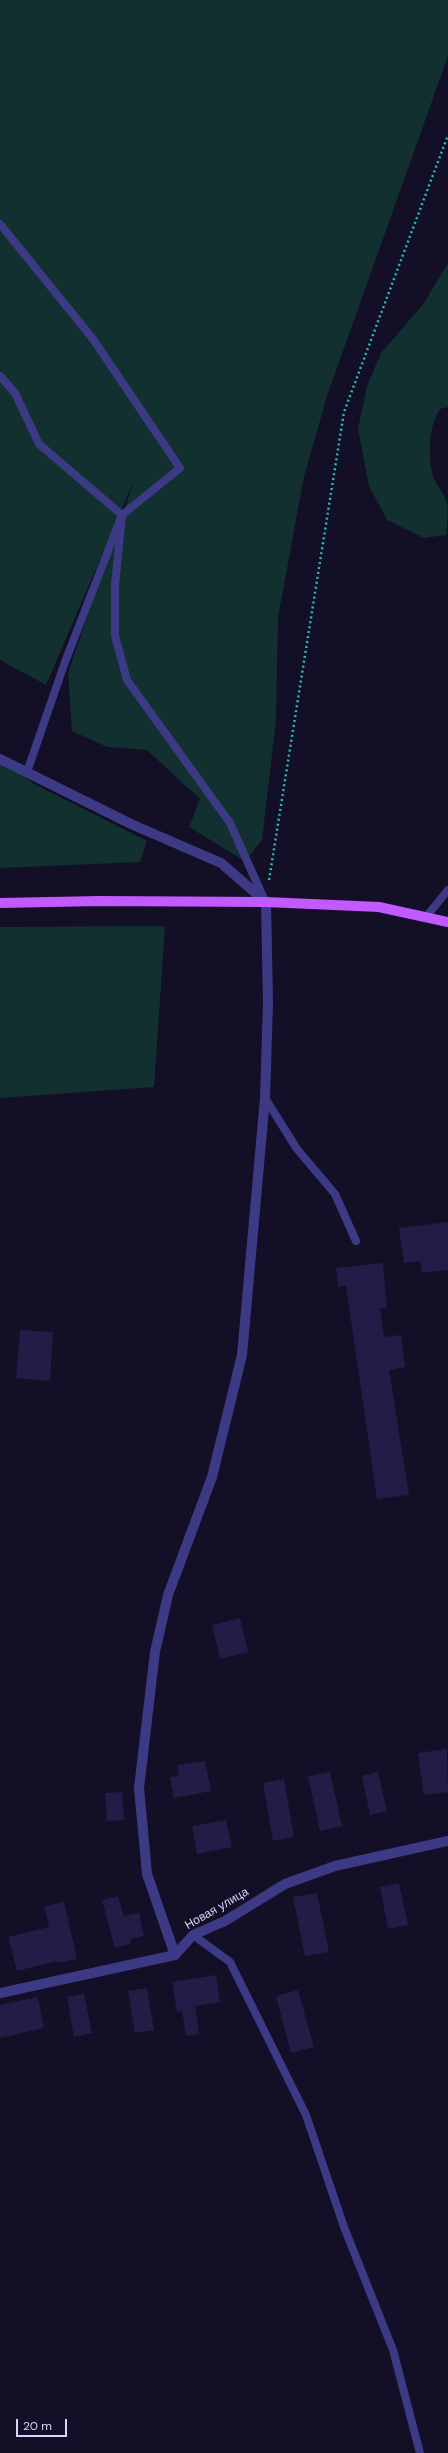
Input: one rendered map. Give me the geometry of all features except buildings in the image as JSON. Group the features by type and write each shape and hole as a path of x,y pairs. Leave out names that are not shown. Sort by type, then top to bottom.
{"main road":[{"path":"0,903 99,901 266,902 379,907 448,922"}],"street":[{"path":"0,759 130,824 221,863 266,902 268,1003 265,1098 242,1355 212,1477 168,1595 155,1652 139,1788 147,1874 176,1956 0,1994"},
{"name":"Новая улица","path":"176,1956 194,1935 225,1921 285,1884 335,1866 448,1841"}],"lane":[{"path":"0,224 93,339 180,468 122,515 65,662 27,772"},
{"path":"0,376 14,393 39,444 122,515"},
{"path":"122,515 115,585 115,636 127,680 230,823 266,902"},
{"path":"426,917 448,890"},
{"path":"265,1098 297,1149 336,1194 356,1241"},
{"path":"194,1935 230,1962 306,2115 344,2227 393,2350 420,2453"},
{"path":"417,2437 425,2453"}],"path":[{"path":"266,902 344,412 448,135"}],"green space":[{"path":"0,0 448,0 448,56 327,396 304,477 278,617 276,720 262,840 245,861 189,827 200,799 147,750 107,747 72,731 68,673 135,478 46,685 0,660"},
{"path":"448,263 448,407 440,409 436,416 430,439 430,456 433,476 447,502 447,528 446,535 424,538 387,520 369,486 358,429 367,386 381,353 424,303"},
{"path":"0,756 34,784 147,841 140,862 0,868"},
{"path":"165,926 154,1087 0,1098 0,927"}]}
